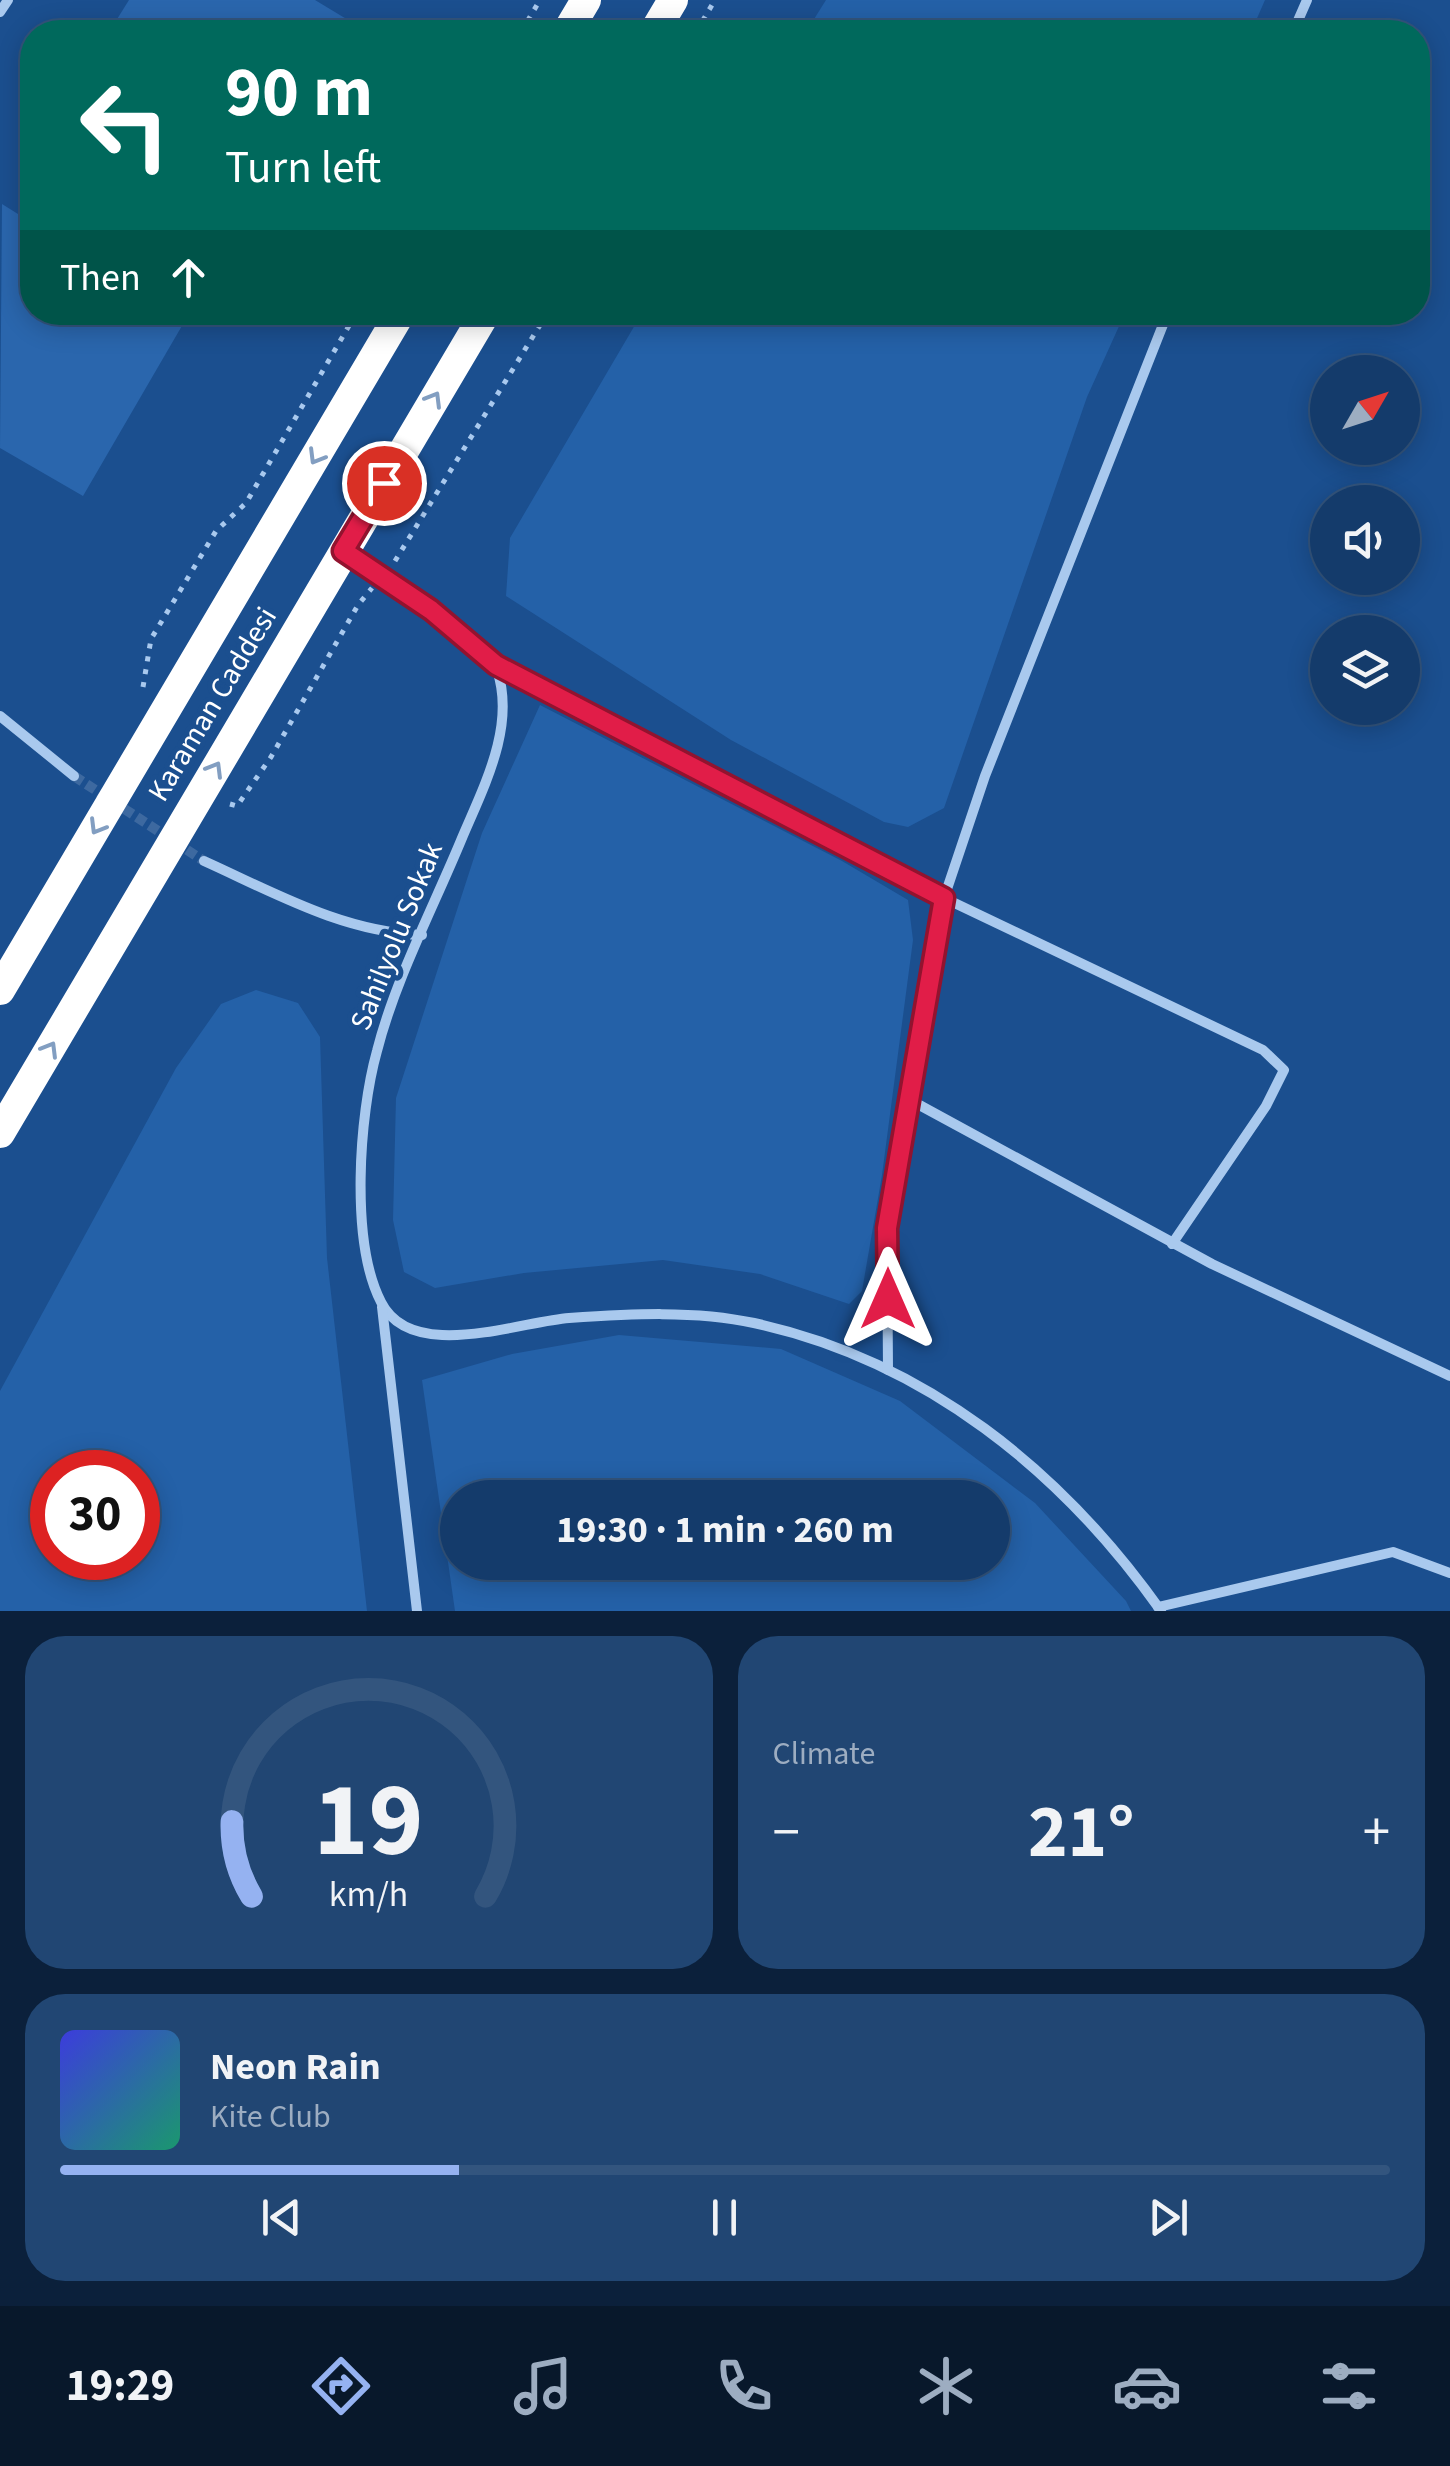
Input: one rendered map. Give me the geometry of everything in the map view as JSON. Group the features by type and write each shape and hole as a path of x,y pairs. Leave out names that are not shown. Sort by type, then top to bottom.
{"highway":[{"name":"Karaman Caddesi","path":"0,990 393,325"},
{"name":"Karaman Caddesi","path":"0,1132 478,325"}],"street":[{"path":"0,12 8,0"},
{"path":"888,1370 887,1228 912,1102 944,898 998,741 1163,325"},
{"path":"343,551 431,610 496,665 944,898 1262,1050 1284,1070 1266,1106 1172,1244"},
{"name":"Sahilyolu Sokak","path":"417,1611 382,1307 366,1262 360,1174 376,1051 478,799 506,717 496,665"},
{"path":"0,716 74,776"},
{"path":"204,861 342,922 384,934 422,935"},
{"path":"912,1102 1172,1244 1450,1376"},
{"path":"382,1307 412,1331 462,1336 548,1320 640,1313 751,1322 842,1348 933,1392 1022,1456 1115,1546 1160,1609 1393,1552 1450,1573"}],"path":[{"path":"151,735 142,682 151,639 216,532 246,503 350,325"},
{"path":"405,549 540,325"},
{"path":"197,799 237,806 271,757 358,605"}],"shaded area":[{"path":"826,0 1265,0 1256,20 814,20"},
{"path":"635,325 1120,325 1087,397 944,808 908,827 884,822 731,740 506,596 510,538"},
{"path":"540,705 842,861 908,900 913,940 882,1175 862,1291 849,1304 760,1274 663,1260 524,1273 435,1288 404,1272 393,1220 396,1098 482,833"},
{"path":"256,990 298,1003 320,1037 327,1258 367,1611 0,1611 0,1391 176,1068 221,1004"},
{"path":"619,1335 781,1349 900,1401 1005,1480 440,1480 440,1506 422,1380 512,1354"},
{"path":"1010,1484 1035,1503 1131,1611 455,1611 451,1580 1010,1580"}],"building":[{"path":"129,0 315,0 348,20 116,20"},
{"path":"2,204 20,215 20,325 182,325 83,496 0,448"}],"tunnel":[{"path":"74,776 204,861"}],"route":[{"path":"384,483 343,551 431,610 496,665 944,898 912,1102 887,1228 888,1299"}]}
